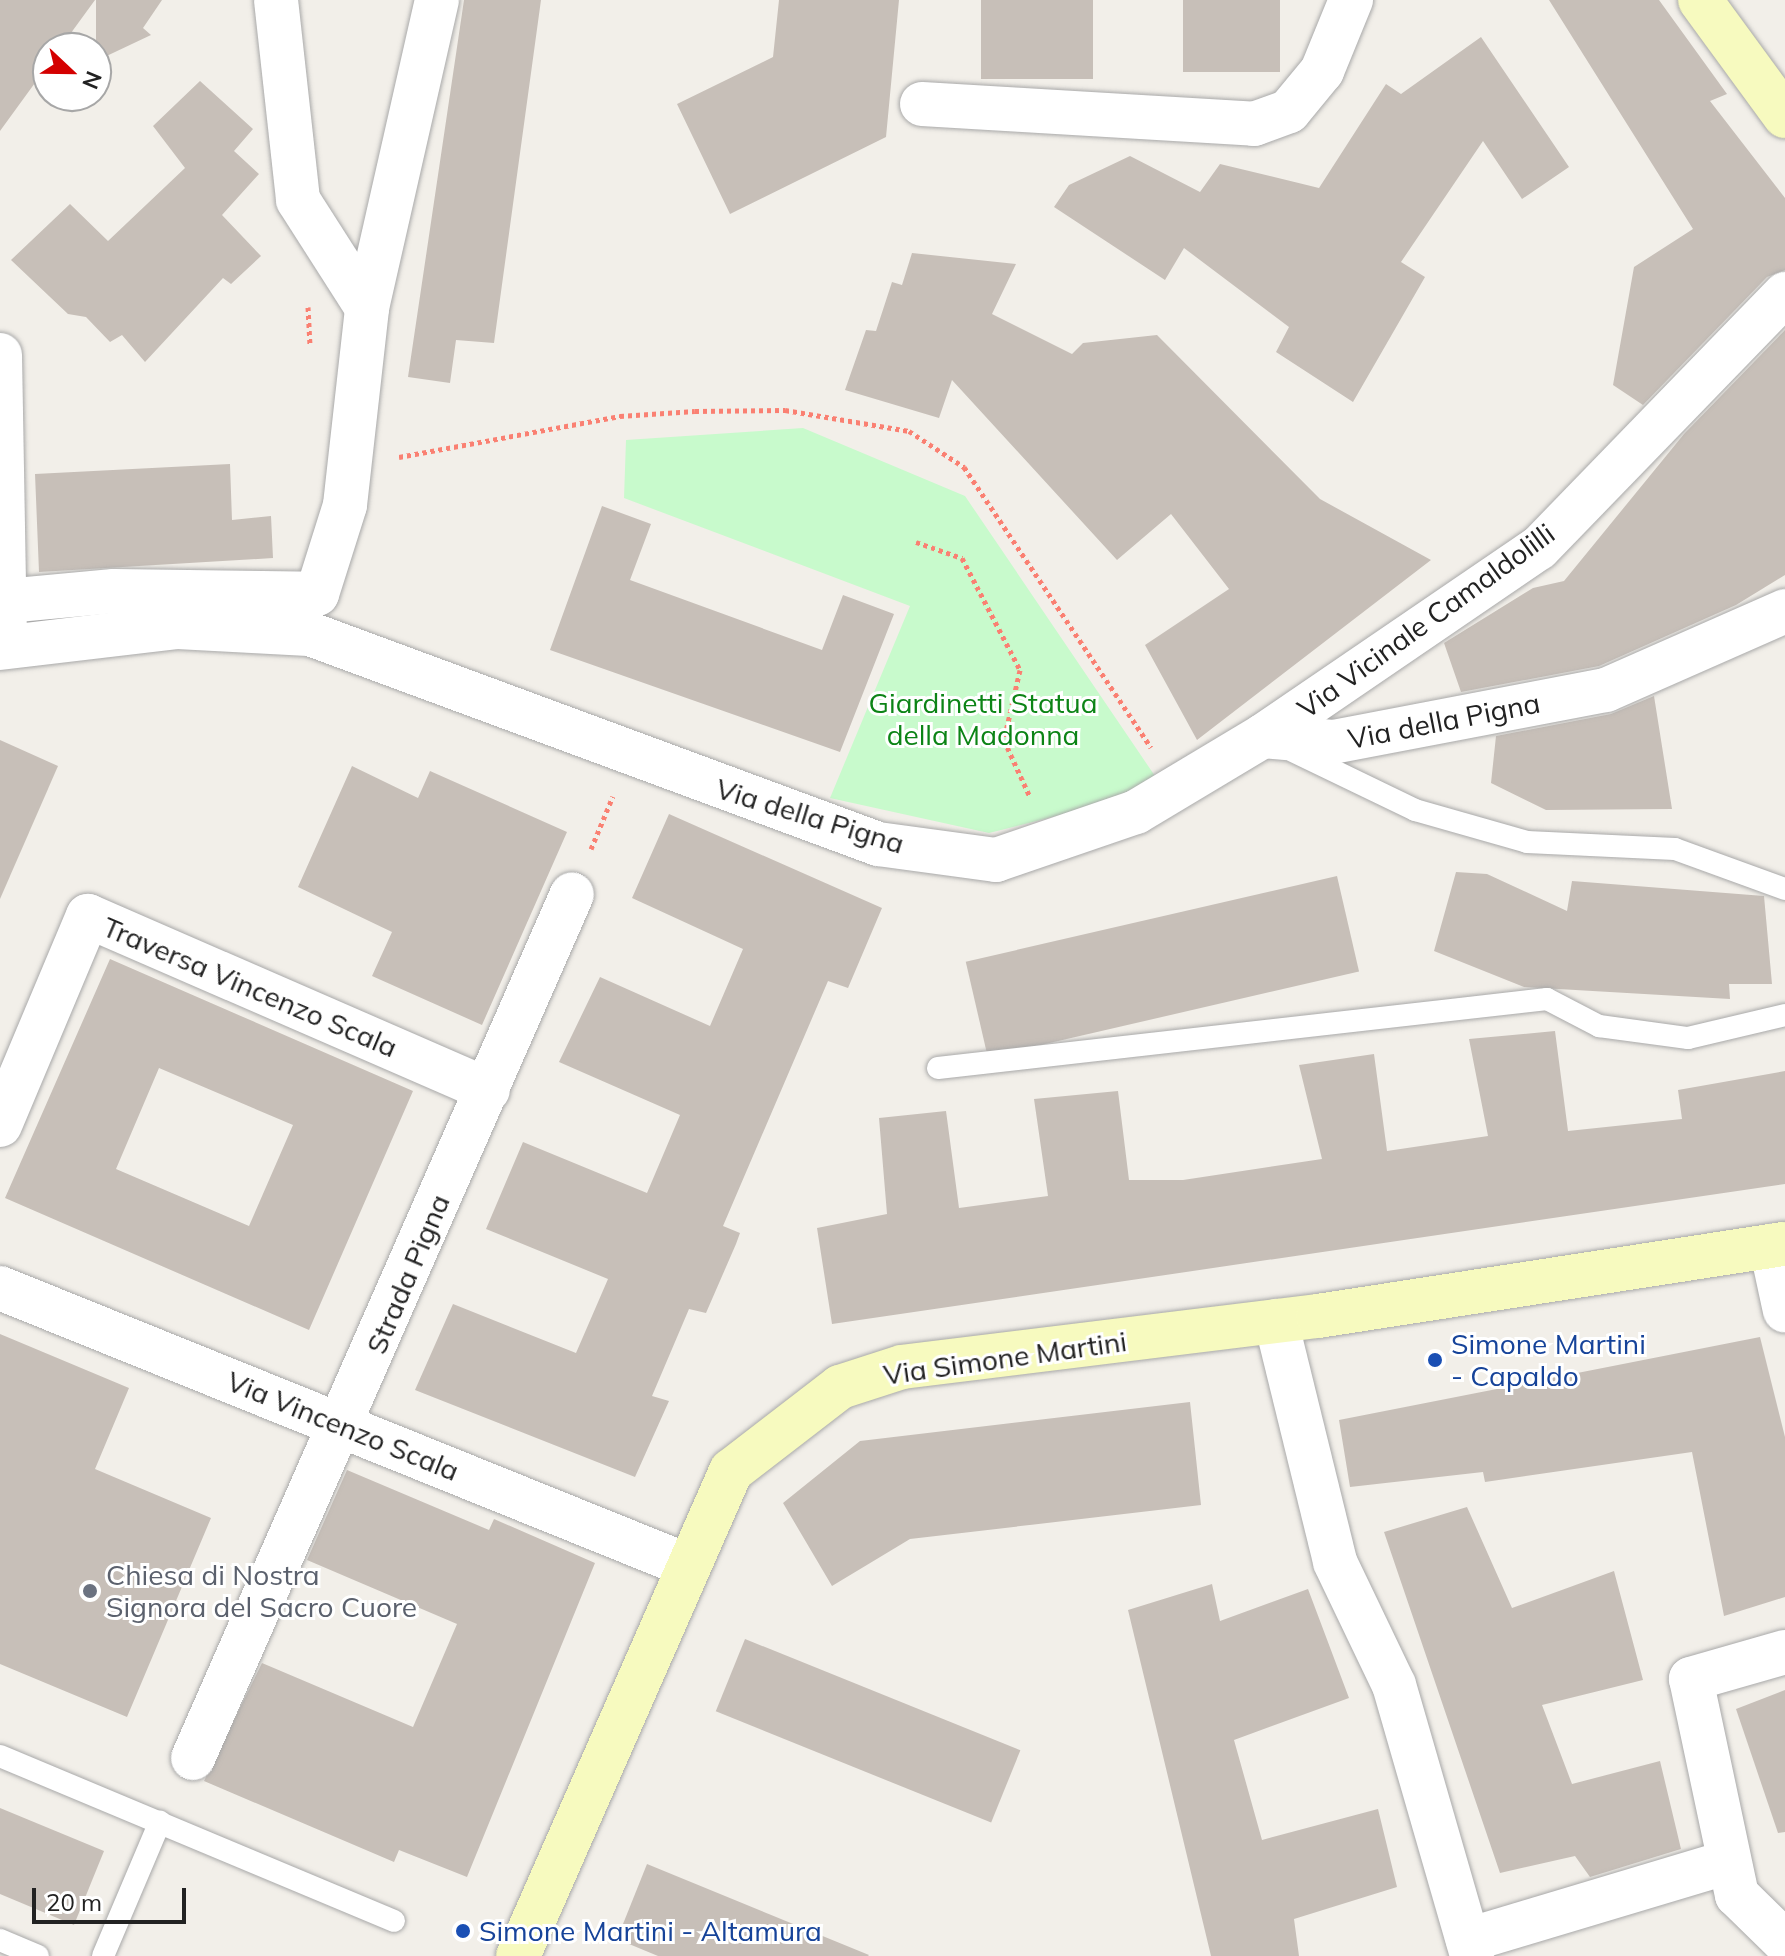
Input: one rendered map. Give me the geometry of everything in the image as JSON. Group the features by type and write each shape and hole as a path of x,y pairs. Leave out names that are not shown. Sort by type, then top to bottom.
{"main road":[{"path":"1700,0 1785,116"},
{"name":"Via Simone Martini","path":"518,1956 686,1565 731,1471 840,1387 902,1367 1276,1321 1778,1245"}],"street":[{"path":"276,0 298,200 367,308"},
{"path":"6,601 114,591 317,594 345,505 367,308 437,0"},
{"path":"922,104 1254,124 1289,111 1322,71 1351,0"},
{"name":"Via Vicinale Camaldolilli","path":"1263,736 1539,548 1785,294"},
{"path":"0,355 6,601 2,647"},
{"name":"Via della Pigna","path":"2,647 176,627 310,634 878,844 996,860 1136,812 1263,736 1333,742 1606,690 1785,611"},
{"name":"Strada Pigna","path":"193,1758 342,1426 572,894"},
{"name":"Traversa Vincenzo Scala","path":"0,1125 88,916 488,1090"},
{"path":"1778,1245 1785,1311"},
{"name":"Via Vincenzo Scala","path":"0,1288 686,1565"},
{"path":"1276,1321 1335,1562 1394,1685 1470,1948 1728,1862"},
{"path":"1785,1652 1691,1679 1737,1895 1785,1942"}],"lane":[{"path":"1263,736 1415,810 1527,842 1675,849 1785,889"},
{"path":"938,1068 1547,999 1599,1026 1688,1038 1785,1015"},
{"path":"0,1756 394,1921"},
{"path":"103,1956 160,1822"},
{"path":"0,1940 38,1956"}],"path":[{"path":"307,303 311,349"},
{"path":"393,458 620,416 695,411 785,410 909,431 964,467 1178,787"},
{"path":"916,542 962,558 1020,670 1004,740 1051,842"},
{"path":"572,894 617,787"}],"green space":[{"name":"Giardinetti Statua della Madonna","path":"803,428 965,496 1157,779 1119,800 989,833 830,798 910,606 624,498 626,440"}],"building":[{"path":"0,0 95,0 72,32 32,32 32,87 0,131"},
{"path":"96,0 162,0 143,28 151,35 112,53 112,32 96,32"},
{"path":"464,0 541,0 494,343 456,340 450,383 408,377"},
{"path":"779,0 899,0 886,137 730,214 677,104 773,57"},
{"path":"981,0 1093,0 1093,79 981,79"},
{"path":"1183,0 1280,0 1280,72 1183,72"},
{"path":"1549,0 1659,0 1727,94 1710,101 1785,198 1785,270 1767,277 1643,405 1613,385 1634,267 1693,229"},
{"path":"1481,37 1569,167 1522,199 1483,141 1401,262 1425,277 1353,402 1276,352 1289,327 1184,248 1165,280 1054,207 1069,185 1130,156 1200,192 1220,164 1319,188 1386,84 1401,94"},
{"path":"200,81 253,129 234,151 259,174 222,215 261,256 231,284 223,278 145,362 122,335 110,342 86,317 68,314 11,260 70,204 108,241 185,168 153,126"},
{"path":"912,253 1016,264 992,314 1072,354 1083,343 1157,335 1320,499 1431,560 1197,740 1145,645 1229,589 1171,514 1117,560 952,380 939,418 845,390 866,330 876,331 892,282 902,285"},
{"path":"1785,330 1785,575 1736,605 1599,666 1461,692 1444,643 1533,588 1564,581 1684,434"},
{"path":"230,464 232,520 271,516 273,558 39,572 35,474"},
{"path":"602,506 651,524 630,580 822,650 843,595 894,614 840,752 550,650"},
{"path":"1654,696 1672,809 1546,810 1491,783 1496,736 1611,714"},
{"path":"0,740 58,766 0,899"},
{"path":"352,766 418,798 430,771 567,832 482,1025 372,976 392,932 298,887"},
{"path":"669,814 882,908 848,988 828,981 723,1226 740,1233 736,1244 706,1313 689,1309 652,1396 669,1401 635,1477 415,1390 453,1304 576,1353 608,1279 486,1229 523,1142 647,1193 680,1115 559,1062 600,977 710,1026 743,949 632,898"},
{"path":"1456,872 1487,874 1567,911 1572,881 1764,896 1772,984 1729,984 1730,999 1524,987 1434,951"},
{"path":"1337,876 1359,971 988,1057 966,962"},
{"path":"110,959 413,1091 309,1330 5,1198","holes":["159,1068 293,1125 249,1226 116,1169"]},
{"path":"1555,1031 1568,1131 1682,1119 1678,1090 1785,1071 1785,1184 832,1324 817,1228 887,1214 879,1118 946,1111 959,1208 1048,1196 1034,1099 1118,1091 1129,1180 1183,1180 1322,1159 1299,1065 1374,1054 1387,1151 1488,1136 1469,1039"},
{"name":"Chiesa di Nostra Signora del Sacro Cuore","path":"0,1334 129,1388 95,1469 211,1518 127,1717 0,1664"},
{"path":"1760,1337 1785,1437 1785,1597 1724,1616 1692,1452 1485,1482 1483,1472 1350,1487 1339,1420"},
{"path":"1190,1402 1201,1505 910,1539 832,1586 783,1503 860,1441"},
{"path":"347,1470 489,1530 494,1519 595,1563 467,1877 399,1850 394,1862 204,1781 262,1663 413,1727 457,1624 307,1560"},
{"path":"1467,1507 1512,1608 1614,1571 1643,1680 1542,1705 1572,1784 1660,1761 1681,1849 1590,1877 1575,1856 1500,1873 1384,1532"},
{"path":"1212,1584 1220,1621 1308,1589 1349,1698 1234,1740 1262,1840 1378,1809 1397,1887 1294,1919 1299,1956 1211,1956 1128,1610"},
{"path":"745,1639 1020,1750 991,1823 716,1711"},
{"path":"1785,1690 1785,1832 1778,1833 1736,1709"},
{"path":"0,1808 104,1851 74,1925 0,1894"},
{"path":"647,1864 869,1955 658,1956 617,1939"}],"place":[{"name":"Simone Martini - Capaldo","path":"1435,1360"},
{"name":"Chiesa di Nostra Signora del Sacro Cuore","path":"90,1591"},
{"name":"Simone Martini - Altamura","path":"463,1931"}]}
